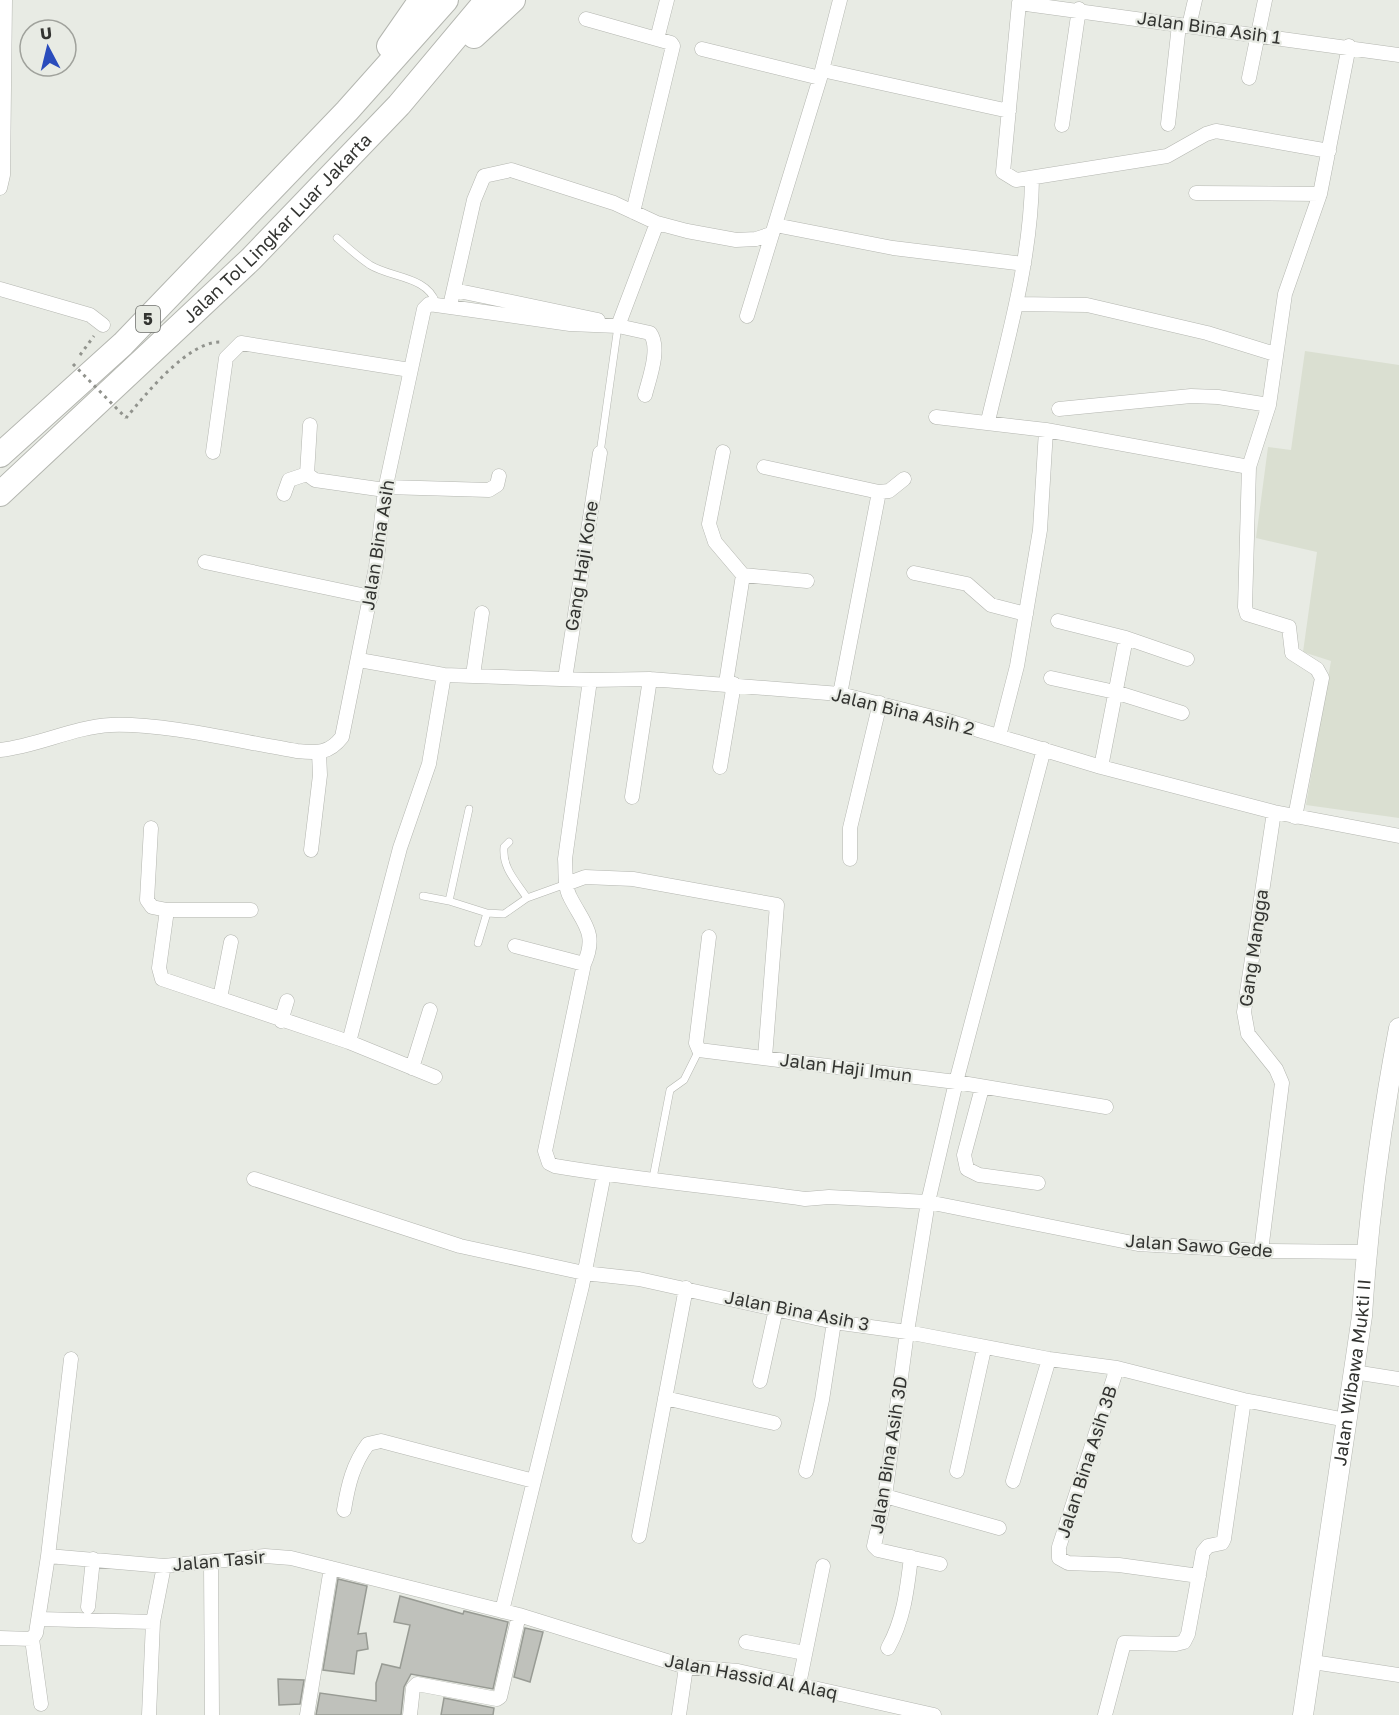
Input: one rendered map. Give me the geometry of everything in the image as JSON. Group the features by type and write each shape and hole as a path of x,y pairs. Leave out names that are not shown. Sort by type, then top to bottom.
{"highway":[{"path":"347,111 421,0"},
{"name":"Jalan Tol Lingkar Luar Jakarta","path":"0,455 123,344 347,111 446,0"},
{"name":"Jalan Tol Lingkar Luar Jakarta","path":"0,494 251,259 399,105 487,0"},
{"path":"399,105 513,0"}],"main road":[{"name":"Jalan Wibawa Mukti II","path":"1303,1715 1313,1662 1362,1316 1366,1252 1383,1114 1399,1028"}],"street":[{"path":"1,179 5,0"},
{"path":"657,39 667,0"},
{"path":"747,316 821,74 840,0"},
{"path":"1168,124 1184,26 1195,0"},
{"path":"1249,78 1265,0"},
{"name":"Jalan Bina Asih 1","path":"1009,111 1019,3 1349,46 1399,55"},
{"path":"1062,124 1078,9"},
{"path":"586,19 670,43 674,50 633,212"},
{"path":"1295,816 1322,678 1317,669 1292,653 1289,627 1247,614 1245,607 1249,467 1269,405 1285,294 1320,194 1349,46"},
{"path":"702,49 1009,111 1003,172 1016,180 1167,156 1216,131 1329,151"},
{"path":"450,306 474,200 484,176 511,170 614,203 657,223 724,239 746,240 773,229 893,248 1024,264"},
{"path":"988,421 1016,304 1032,223 1032,179"},
{"path":"1196,193 1320,194"},
{"path":"618,326 657,223"},
{"path":"0,289 90,315 103,326"},
{"path":"453,290 599,320"},
{"path":"436,303 570,324 618,326 650,333 653,337 654,354 645,395"},
{"name":"Jalan Bina Asih","path":"319,753 334,746 342,737 370,597 385,488 410,370 424,309 429,304 436,303"},
{"path":"1016,304 1087,305 1207,333 1275,354"},
{"path":"213,452 226,358 241,343 410,370"},
{"path":"1059,409 1183,396 1218,397 1269,405"},
{"path":"936,417 988,421 1046,430 1249,467"},
{"path":"307,474 310,425"},
{"path":"999,736 1026,614 1040,530 1046,430"},
{"path":"723,452 709,524 715,542 743,574 807,581"},
{"name":"Gang Haji Kone","path":"565,679 600,453"},
{"path":"764,467 879,492 889,491 904,479"},
{"path":"307,474 315,480 385,488 489,490 497,485 499,476"},
{"path":"284,494 289,480 307,474"},
{"path":"840,694 879,492"},
{"path":"205,562 370,597"},
{"path":"914,573 967,584 992,604 1026,614"},
{"path":"720,767 743,574"},
{"path":"473,675 482,614"},
{"path":"1058,621 1126,638 1186,659"},
{"path":"1101,767 1126,638"},
{"name":"Jalan Bina Asih 2","path":"359,660 444,675 590,680 650,679 840,694 999,736 1101,767 1274,812 1399,836"},
{"path":"349,1042 400,848 429,764 444,675"},
{"path":"1051,678 1115,693 1182,714"},
{"path":"633,797 650,679"},
{"path":"590,680 565,859 566,884 585,878 633,879 777,905 765,1057"},
{"path":"850,860 848,845 851,821 880,703"},
{"path":"0,750 110,725 154,727 319,753 320,775 311,850"},
{"name":"Jalan Bina Asih 3D","path":"940,1564 878,1550 874,1546 885,1496 907,1332 928,1202 956,1082 1044,749"},
{"name":"Gang Mangga","path":"1261,1251 1282,1083 1276,1069 1262,1055 1248,1034 1244,1012 1274,812"},
{"path":"151,828 147,900 152,907 167,910 251,910"},
{"name":"Jalan Sawo Gede","path":"566,884 570,897 587,923 590,938 589,953 584,964 545,1151 549,1163 555,1166 805,1199 829,1197 928,1202 1138,1244 1261,1251 1366,1252"},
{"path":"167,910 159,968 162,979 281,1021 349,1042 435,1077"},
{"path":"699,1050 696,1043 709,937"},
{"path":"220,998 231,942"},
{"path":"515,946 584,964"},
{"path":"281,1021 287,1001"},
{"path":"412,1068 430,1010"},
{"name":"Jalan Haji Imun","path":"699,1050 956,1082 1106,1107"},
{"path":"982,1088 964,1155 967,1169 979,1175 1038,1183"},
{"path":"502,1611 584,1273 604,1174"},
{"name":"Jalan Bina Asih 3","path":"254,1179 439,1240 584,1273 639,1279 834,1322 907,1332 984,1349 1117,1368 1244,1400 1346,1420"},
{"path":"639,1536 686,1288"},
{"path":"760,1381 776,1309"},
{"path":"806,1471 822,1400 834,1322"},
{"path":"957,1471 984,1349"},
{"path":"41,1704 32,1638 39,1619 48,1556 70,1359"},
{"path":"1013,1481 1049,1359"},
{"name":"Jalan Bina Asih 3B","path":"1117,1368 1059,1547 1059,1558 1068,1563 1119,1565 1199,1576"},
{"path":"1354,1372 1399,1378"},
{"path":"665,1398 774,1423"},
{"path":"1105,1715 1124,1643 1176,1644 1184,1642 1204,1548 1222,1543 1224,1539 1244,1400"},
{"path":"344,1510 349,1479 356,1462 368,1444 381,1441 534,1481"},
{"path":"885,1496 999,1528"},
{"name":"Jalan Tasir","path":"48,1556 164,1566 265,1556 291,1558 502,1611"},
{"path":"888,1648 897,1631 906,1600 911,1557"},
{"path":"88,1607 93,1559"},
{"path":"211,1563 212,1715"},
{"path":"149,1715 153,1622 164,1566"},
{"path":"799,1684 823,1566"},
{"path":"307,1715 331,1568"},
{"name":"Jalan Hassid Al Alaq","path":"502,1611 686,1668 738,1671 934,1715"},
{"path":"410,1715 413,1688 417,1684 471,1695 497,1699 500,1697 519,1615"},
{"path":"39,1619 153,1622"},
{"path":"0,1638 32,1638"},
{"path":"746,1642 805,1653"},
{"path":"1313,1662 1399,1675"},
{"path":"679,1715 686,1668"}],"lane":[{"path":"337,238 371,265 387,274 423,285 434,296 436,303"},
{"path":"600,453 618,326"},
{"path":"449,901 469,809"},
{"path":"509,842 504,847 503,859 508,872 527,898"},
{"path":"423,896 449,901 487,913 504,914 527,898 566,884"},
{"path":"478,943 487,913"},
{"path":"653,1178 670,1090 684,1080 699,1050"}],"path":[{"path":"103,326 73,364 126,418 157,382 197,349 210,342 241,343"}],"shaded area":[{"path":"1305,351 1399,365 1399,818 1306,805 1331,661 1303,652 1317,552 1256,538 1268,447 1291,450"}],"building":[{"path":"338,1579 367,1586 358,1634 366,1633 368,1649 357,1651 354,1674 323,1670"},
{"path":"400,1596 463,1614 464,1611 508,1622 493,1689 411,1674 404,1687 401,1715 316,1715 320,1693 376,1701 376,1683 382,1664 400,1668 410,1625 394,1622"},
{"path":"525,1628 543,1632 530,1682 514,1677"},
{"path":"278,1679 304,1680 300,1704 279,1705"},
{"path":"444,1698 494,1708 493,1715 441,1715"}]}
